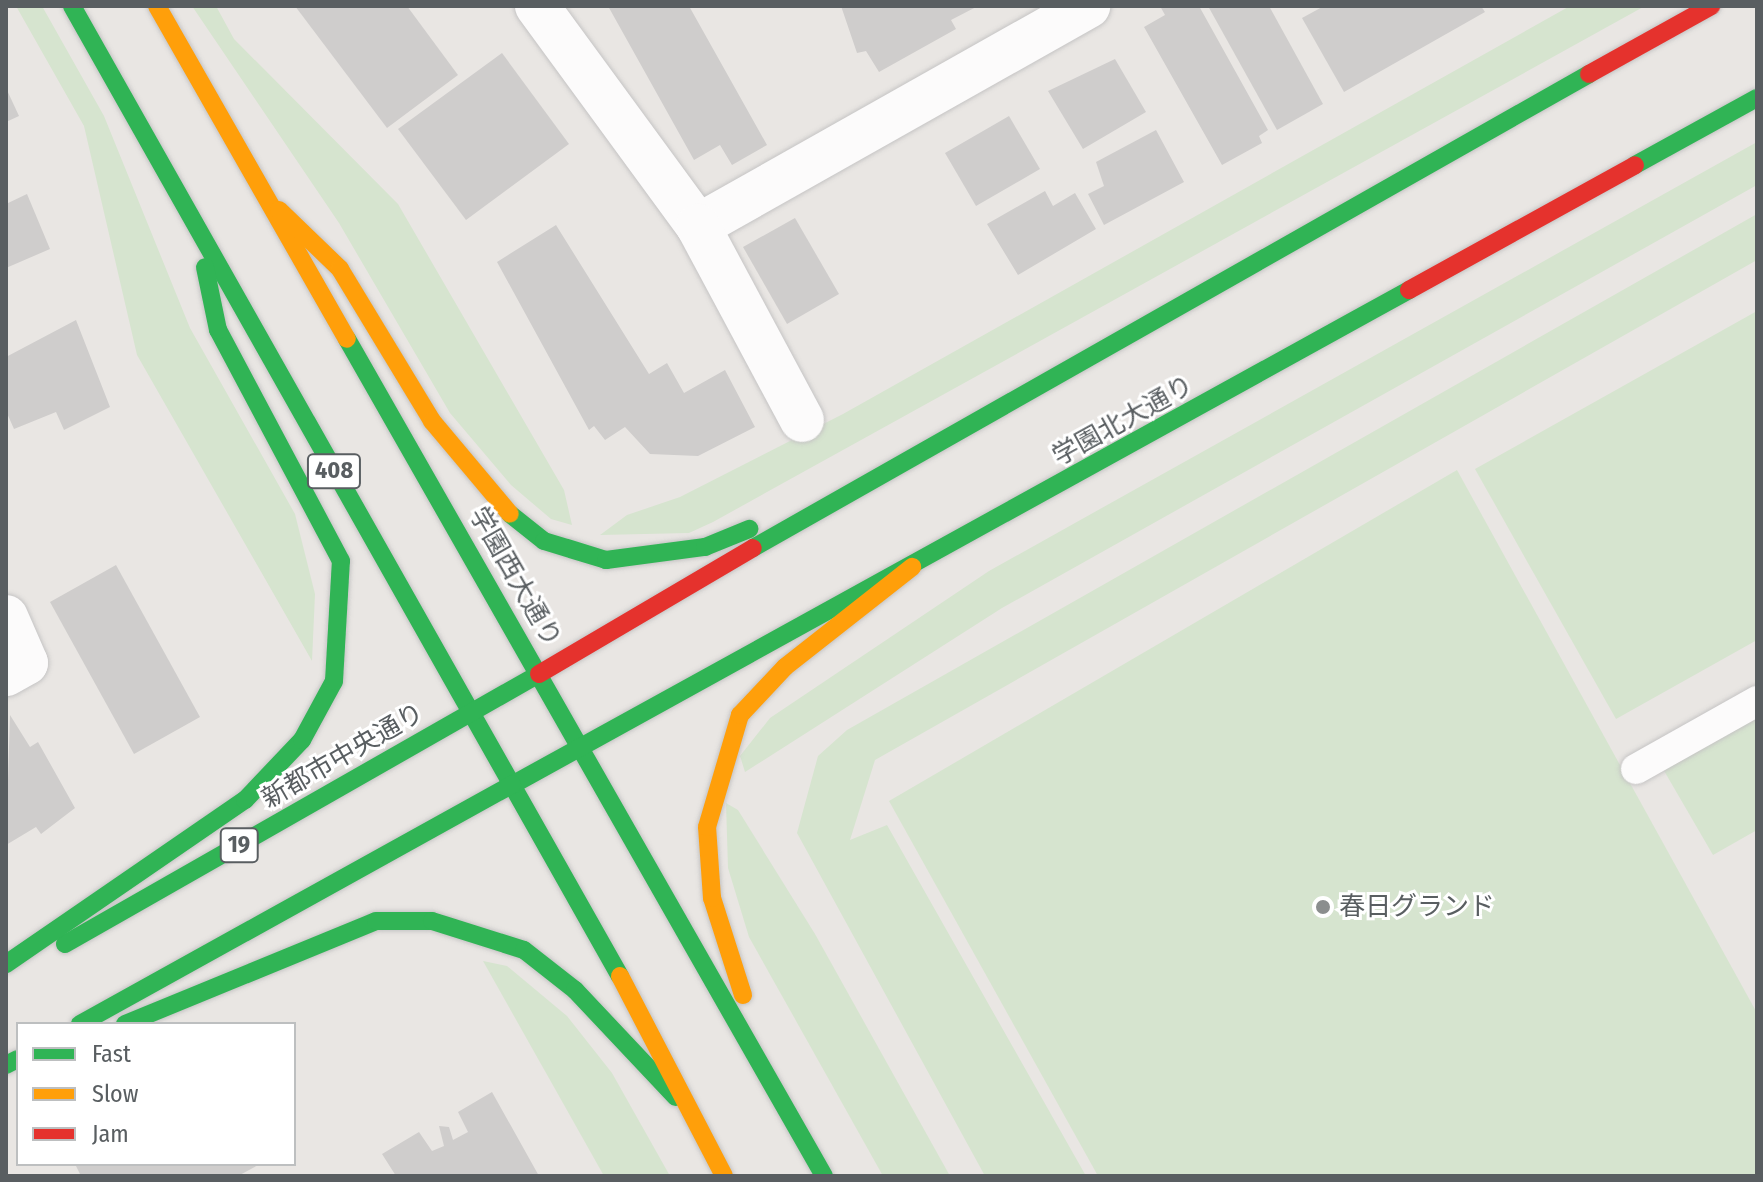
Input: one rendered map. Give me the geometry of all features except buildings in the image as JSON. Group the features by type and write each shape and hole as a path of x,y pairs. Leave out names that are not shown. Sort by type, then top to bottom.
{"main road":[{"name":"408","path":"72,6 512,785 724,1176"},
{"name":"学園西大通り","path":"157,6 824,1176"},
{"path":"539,674 869,479 1711,6"},
{"name":"学園北大通り","path":"512,785 1757,98"},
{"path":"267,199 340,269 432,421 504,509 544,541 606,560 705,547 869,479"},
{"path":"6,964 245,800 302,740 334,681 341,561 218,330 198,229"},
{"path":"770,1081 712,898 707,827 715,785 740,715 785,667 912,567"},
{"name":"新都市中央通り","path":"6,978 539,674"},
{"path":"84,1022 512,785"},
{"path":"130,1022 376,921 432,921 524,950 575,990 684,1105"}],"street":[{"path":"537,6 698,226 802,420"},
{"path":"698,226 1088,6"},
{"path":"6,617 26,663 6,674"}],"lane":[{"path":"1636,769 1757,701"}],"green space":[{"path":"16,6 42,6 104,116 190,328 295,514 315,594 312,661 137,355 84,126"},
{"path":"192,6 216,6 234,39 398,204 564,490 572,525 551,519 511,485 450,413 339,223"},
{"path":"1570,6 1645,6 713,522 689,533 600,535 627,515 680,497 843,414"},
{"path":"1757,142 1757,185 1002,608 745,772 740,756 770,718 989,571"},
{"path":"1757,214 1757,260 875,760 850,840 887,825 1086,1176 985,1176 797,833 818,756 847,730"},
{"path":"1757,311 1757,640 1616,719 1475,469"},
{"name":"春日グランド","path":"1457,470 1757,1013 1757,1176 1098,1176 889,801"},
{"path":"1757,716 1757,830 1713,855 1663,769"},
{"path":"726,803 738,810 815,934 950,1176 883,1176 749,937 728,868"},
{"path":"483,961 507,966 567,1016 612,1073 670,1176 604,1176"}],"traffic: fast":[{"path":"72,6 620,976"},
{"path":"753,548 1589,74"},
{"path":"1635,165 1757,98"},
{"path":"6,964 245,800 302,740 334,681 341,561 218,330 205,267"},
{"path":"512,785 1409,290"},
{"path":"347,339 824,1176"},
{"path":"510,514 544,541 606,560 705,547 749,529"},
{"path":"65,944 539,674"},
{"path":"84,1022 512,785"},
{"path":"130,1022 376,921 432,921 524,950 575,990 676,1097"},
{"path":"6,1065 16,1060"}],"traffic: slow":[{"path":"157,6 347,339"},
{"path":"279,210 340,269 432,421 510,514"},
{"path":"743,995 712,898 707,827 740,715 785,667 912,567"},
{"path":"620,976 724,1176"}],"traffic: jam":[{"path":"1589,74 1711,6"},
{"path":"1409,290 1635,165"},
{"path":"539,674 753,548"}],"place":[{"name":"春日グランド","path":"1323,907"}]}
